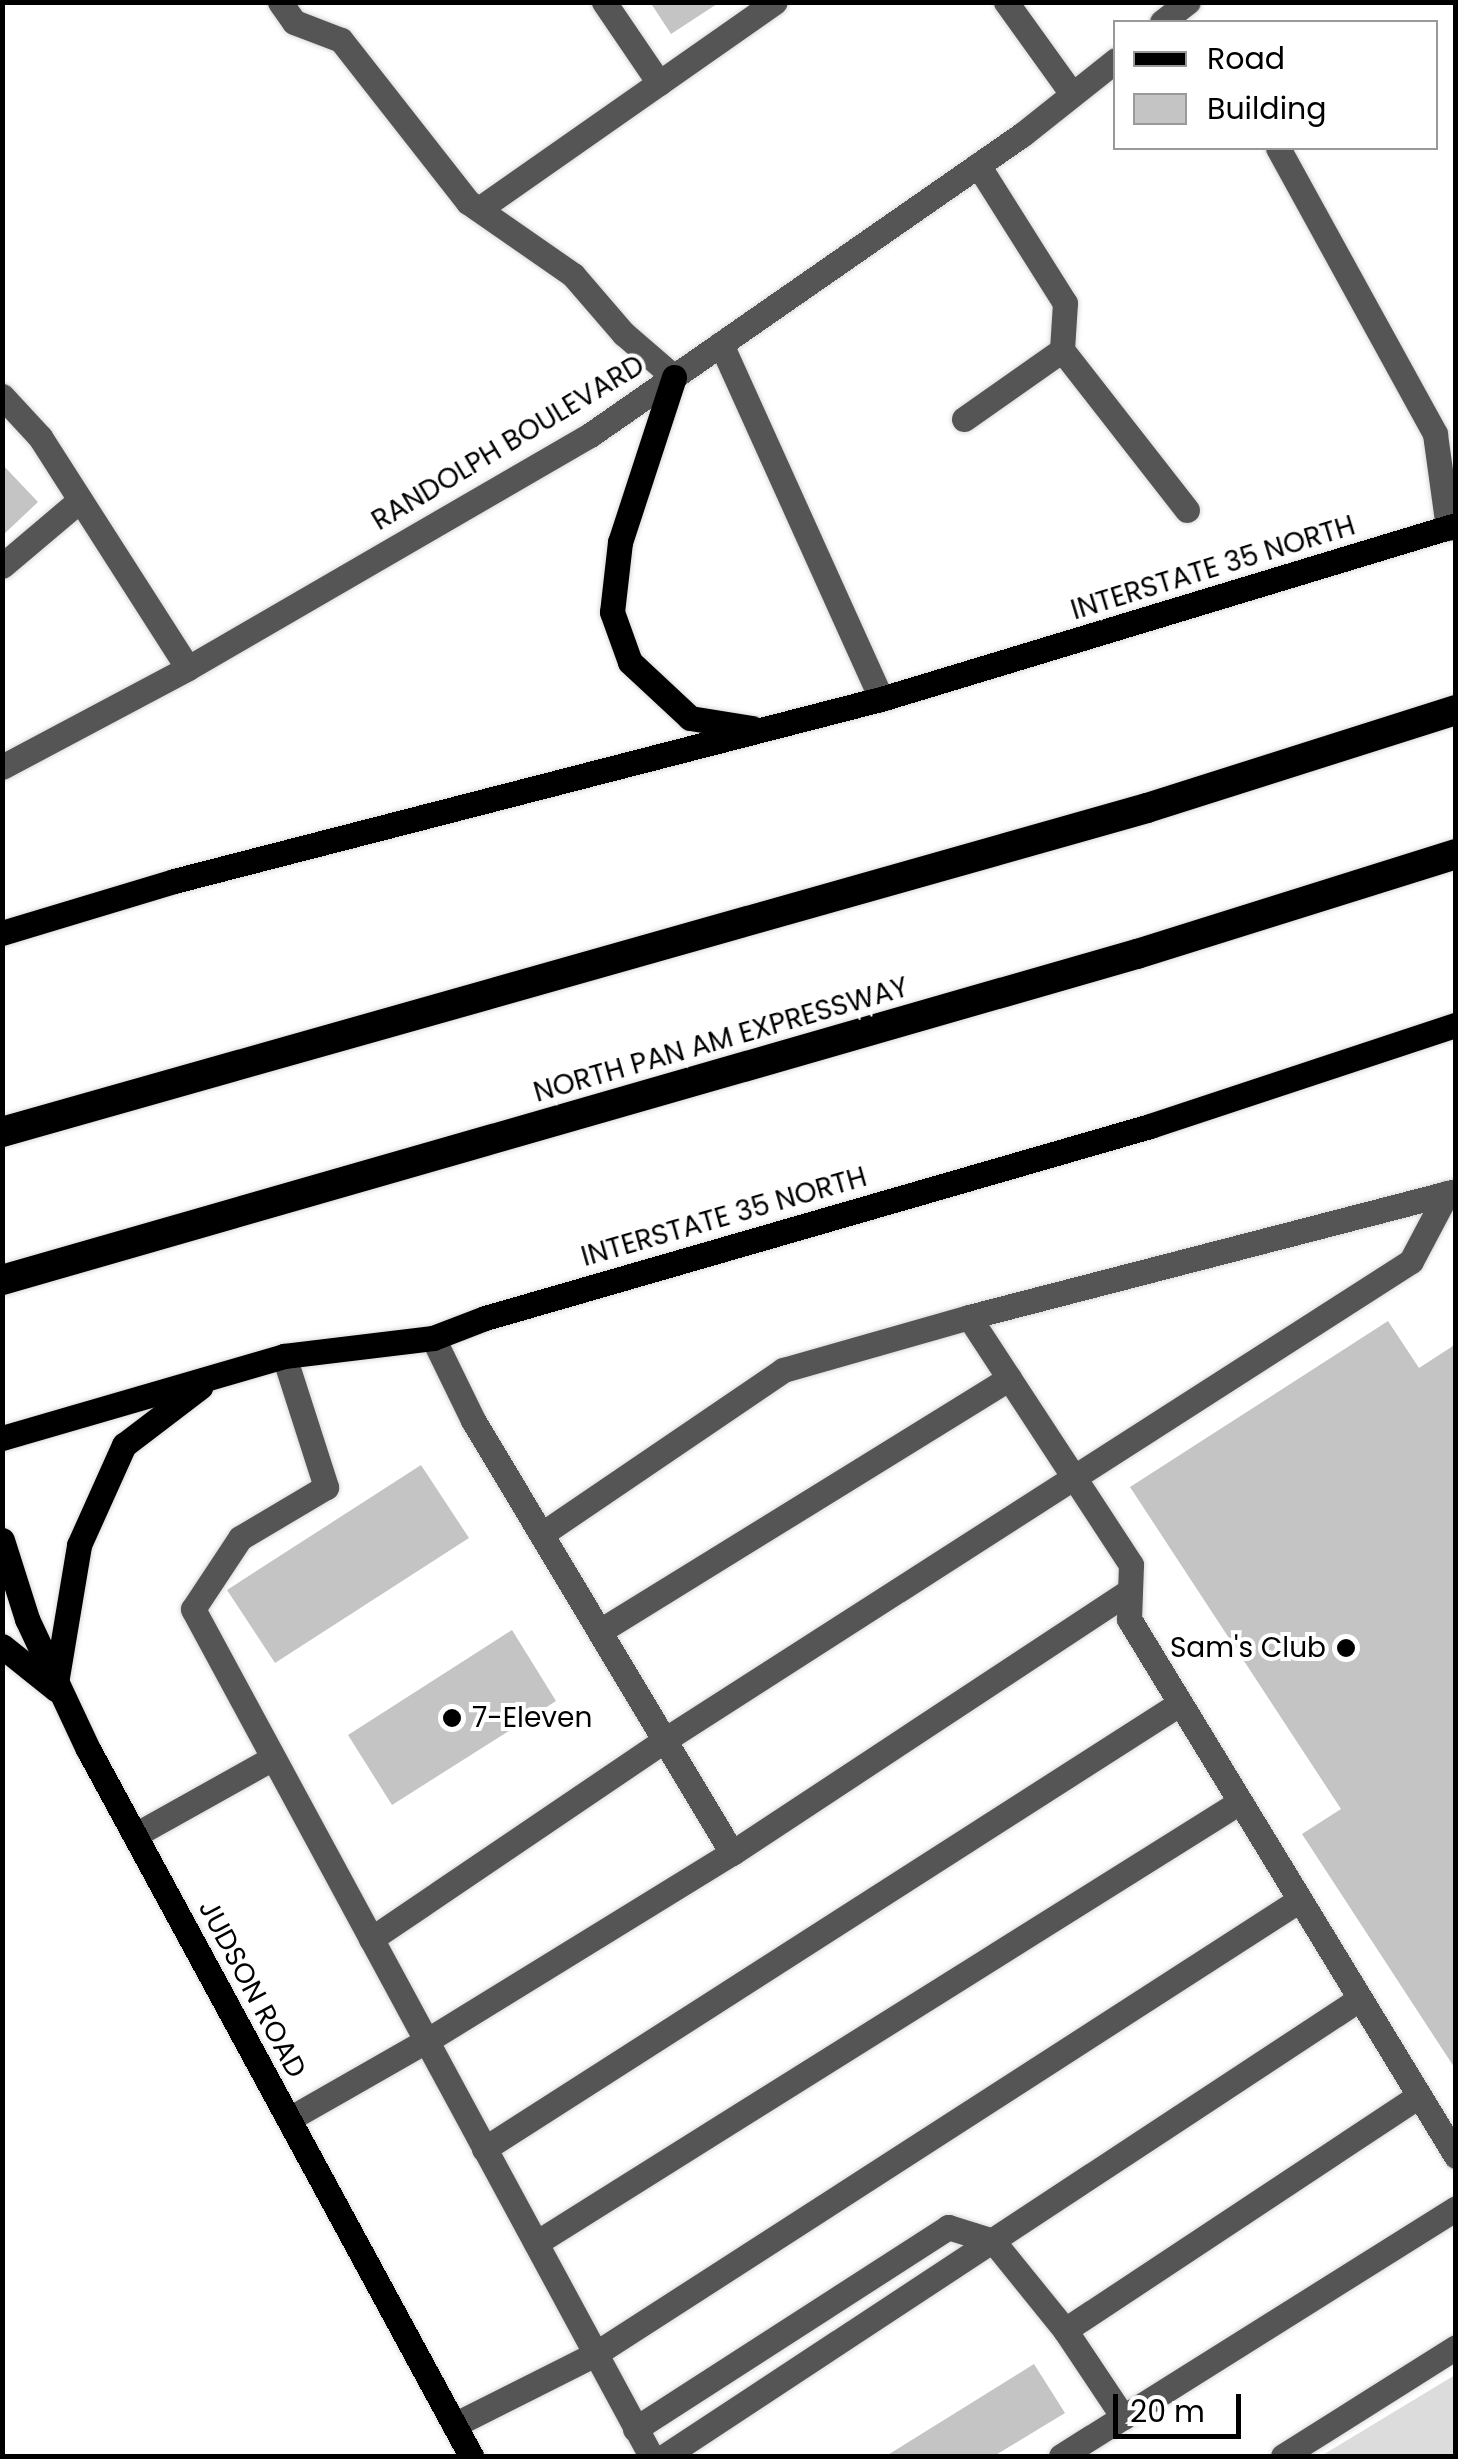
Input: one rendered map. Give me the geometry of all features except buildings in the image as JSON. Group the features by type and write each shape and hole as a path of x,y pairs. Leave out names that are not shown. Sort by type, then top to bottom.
{"highway":[{"path":"2,1132 1148,808 1456,710"},
{"name":"NORTH PAN AM EXPRESSWAY","path":"2,1280 1118,960 1456,854"}],"main road":[{"path":"674,377 620,542 612,612 630,662 690,718 762,730"},
{"name":"INTERSTATE 35 NORTH","path":"2,933 174,882 881,700 1452,527"},
{"name":"INTERSTATE 35 NORTH","path":"2,1438 284,1356 433,1338 485,1318 1150,1126 1456,1025"},
{"path":"2,1646 60,1689 79,1545 124,1445 212,1377"},
{"name":"JUDSON ROAD","path":"2,1540 26,1619 60,1689 471,2456"}],"street":[{"path":"280,2 294,22 342,40 468,202 573,275 624,334 674,377"},
{"path":"604,2 659,83"},
{"path":"479,209 775,2"},
{"path":"1006,2 1072,94"},
{"path":"1165,20 1188,2"},
{"name":"RANDOLPH BOULEVARD","path":"2,767 188,668 590,434 978,165 1113,62"},
{"path":"1279,150 1434,434 1452,527"},
{"path":"978,165 1066,303 1062,350 1188,510"},
{"path":"721,344 881,700"},
{"path":"964,420 1062,350"},
{"path":"2,396 40,437 188,668"},
{"path":"2,566 80,500"},
{"path":"542,1534 782,1370 969,1317 1451,1192"},
{"path":"371,1939 666,1739 1410,1261 1451,1192"},
{"path":"969,1317 1131,1565 1129,1619 1456,2156"},
{"path":"433,1338 473,1420 732,1852"},
{"path":"284,1356 326,1487 240,1538 193,1610 651,2456"},
{"path":"600,1631 1009,1378"},
{"path":"289,2120 426,2042 732,1852 1130,1590"},
{"path":"484,2149 1179,1704"},
{"path":"135,1834 274,1758"},
{"path":"536,2243 1238,1803"},
{"path":"454,2425 596,2354 1298,1901"},
{"path":"665,2456 1359,1999"},
{"path":"1065,2330 1418,2096"},
{"path":"1060,2456 1456,2208"},
{"path":"636,2429 948,2227 993,2241 1065,2330 1123,2418"},
{"path":"1282,2456 1456,2347"}],"shaded area":[{"path":"1455,2375 1455,2456 1321,2456"}],"place":[{"name":"Sam's Club","path":"1346,1648"},
{"name":"7-Eleven","path":"452,1718"}]}
